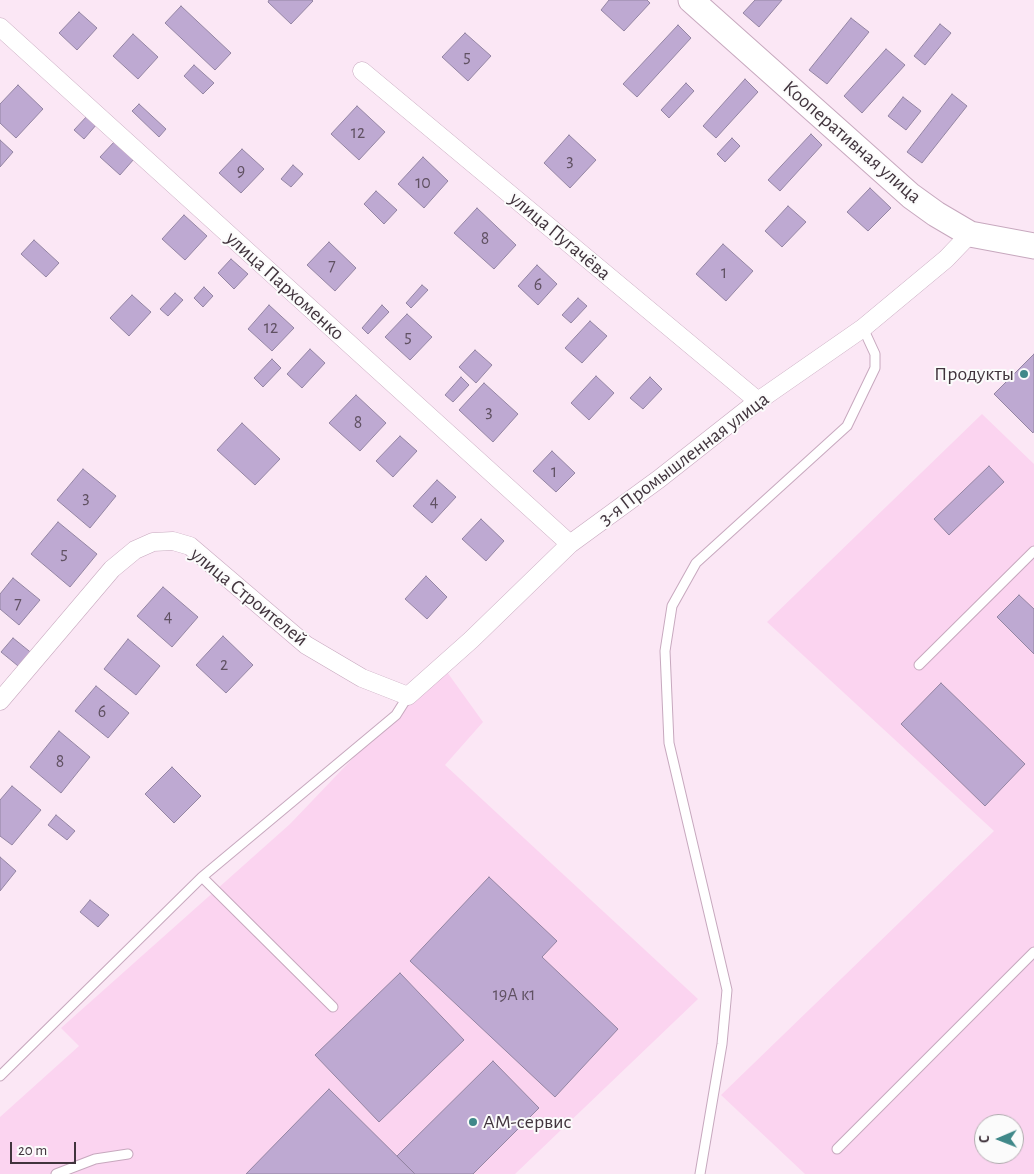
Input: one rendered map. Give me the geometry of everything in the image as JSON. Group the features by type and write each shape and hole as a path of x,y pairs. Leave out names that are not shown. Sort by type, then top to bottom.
{"street":[{"name":"Кооперативная улица","path":"691,0 911,196 936,214 970,234 1034,246"},
{"name":"улица Пархоменко","path":"0,28 570,544"},
{"name":"улица Пугачёва","path":"362,71 758,401"},
{"name":"3-я Промышленная улица","path":"408,696 471,640 570,544 659,479 758,401 863,328 946,259 970,234"},
{"name":"улица Строителей","path":"0,701 112,570 135,550 153,542 173,542 190,546 306,645 362,678 408,696"}],"lane":[{"path":"700,1174 722,1044 727,990 670,743 664,651 672,606 696,563 847,426 875,368 875,354 863,328"},
{"path":"919,665 1034,551"},
{"path":"0,1076 202,877 396,715 408,696"},
{"path":"202,877 333,1007"},
{"path":"837,1149 1034,952"},
{"path":"56,1174 95,1159 128,1154"}],"shaded area":[{"path":"982,414 1034,464 1034,1174 805,1174 721,1095 994,831 767,622"},
{"path":"442,665 483,722 445,765 698,999 515,1174 0,1174 0,1117 79,1046 61,1028 290,824"}],"building":[{"path":"269,0 313,1 291,24 268,2"},
{"path":"609,0 647,0 650,3 624,31 601,10"},
{"path":"755,0 782,0 759,27 743,13"},
{"path":"181,6 231,53 215,70 165,23"},
{"path":"79,12 97,28 77,50 59,33"},
{"path":"851,18 869,32 827,84 809,70"},
{"path":"940,24 951,33 925,65 914,56"},
{"path":"678,25 691,38 637,97 623,84"},
{"path":"465,33 491,56 468,81 442,57"},
{"path":"133,34 158,57 138,79 113,56"},
{"path":"886,49 905,65 862,113 844,96"},
{"path":"194,65 214,83 203,94 184,76"},
{"path":"745,79 758,92 716,138 703,126"},
{"path":"686,83 694,91 669,118 661,110"},
{"path":"18,85 43,109 16,138 0,123 0,104"},
{"path":"952,94 967,106 922,163 907,152"},
{"path":"903,97 921,111 906,130 888,116"},
{"path":"139,104 166,129 159,137 132,111"},
{"path":"357,106 385,132 359,160 331,134"},
{"path":"88,115 97,124 84,139 74,130"},
{"path":"811,134 822,145 780,191 768,180"},
{"path":"569,135 596,160 570,188 544,163"},
{"path":"732,138 740,146 725,162 717,154"},
{"path":"0,140 13,152 0,167"},
{"path":"115,141 134,159 120,175 100,157"},
{"path":"242,149 264,169 241,193 219,173"},
{"path":"423,157 448,181 424,208 398,184"},
{"path":"293,165 303,174 291,187 281,179"},
{"path":"870,188 891,208 868,231 847,212"},
{"path":"376,191 397,210 384,224 364,204"},
{"path":"788,206 806,222 782,247 765,231"},
{"path":"477,208 516,245 494,269 454,233"},
{"path":"184,215 207,236 185,260 162,239"},
{"path":"34,240 59,263 46,277 21,254"},
{"path":"329,242 356,268 335,291 307,265"},
{"path":"723,244 753,271 726,301 696,274"},
{"path":"231,259 248,274 234,289 218,273"},
{"path":"537,265 557,284 538,305 518,286"},
{"path":"422,285 428,290 411,308 406,303"},
{"path":"204,287 213,296 203,307 194,298"},
{"path":"175,293 183,300 168,316 160,309"},
{"path":"132,295 151,312 129,336 110,318"},
{"path":"578,298 587,306 571,323 562,315"},
{"path":"269,305 294,328 272,351 248,329"},
{"path":"382,305 389,312 368,334 362,328"},
{"path":"407,314 432,337 410,360 385,337"},
{"path":"590,321 607,336 582,363 565,348"},
{"path":"310,349 325,363 302,388 287,374"},
{"path":"475,350 492,365 476,383 459,367"},
{"name":"Продукты","path":"1034,354 1034,431 1033,433 994,394"},
{"path":"272,359 281,368 263,387 254,378"},
{"path":"596,376 614,393 589,420 571,403"},
{"path":"461,377 469,385 453,402 445,395"},
{"path":"650,377 662,389 643,409 630,398"},
{"path":"484,383 518,414 493,442 459,410"},
{"path":"356,395 386,423 360,451 329,423"},
{"path":"242,423 280,459 255,485 217,450"},
{"path":"400,436 417,451 393,477 376,461"},
{"path":"552,451 575,473 556,492 533,471"},
{"path":"989,466 1004,482 949,535 934,519"},
{"path":"83,469 116,496 90,528 57,500"},
{"path":"437,480 456,497 432,523 413,506"},
{"path":"481,519 504,541 486,561 462,539"},
{"path":"58,522 97,554 70,587 31,554"},
{"path":"426,576 447,597 427,619 405,599"},
{"path":"13,578 40,600 19,625 0,609 0,594"},
{"path":"163,587 198,617 172,647 137,616"},
{"path":"1019,595 1034,609 1034,654 997,617"},
{"path":"223,636 253,665 226,693 196,665"},
{"path":"13,638 34,655 23,670 1,652"},
{"path":"128,639 160,666 136,695 104,669"},
{"path":"941,683 1025,764 985,806 901,724"},
{"path":"96,686 129,713 108,738 75,711"},
{"path":"59,731 90,757 61,793 30,767"},
{"path":"172,767 201,796 174,823 145,794"},
{"path":"12,786 41,810 12,845 0,836 0,800"},
{"path":"56,815 75,831 67,840 48,825"},
{"path":"0,857 16,871 0,891"},
{"path":"489,877 557,941 542,957 618,1029 555,1097 410,961"},
{"path":"90,900 109,915 98,927 80,912"},
{"path":"400,973 464,1040 379,1122 315,1055"},
{"path":"493,1061 539,1108 473,1174 415,1174 397,1156"},
{"path":"329,1089 415,1174 246,1174"}],"place":[{"name":"Продукты","path":"1024,374"},
{"name":"АМ-сервис","path":"473,1122"}]}
